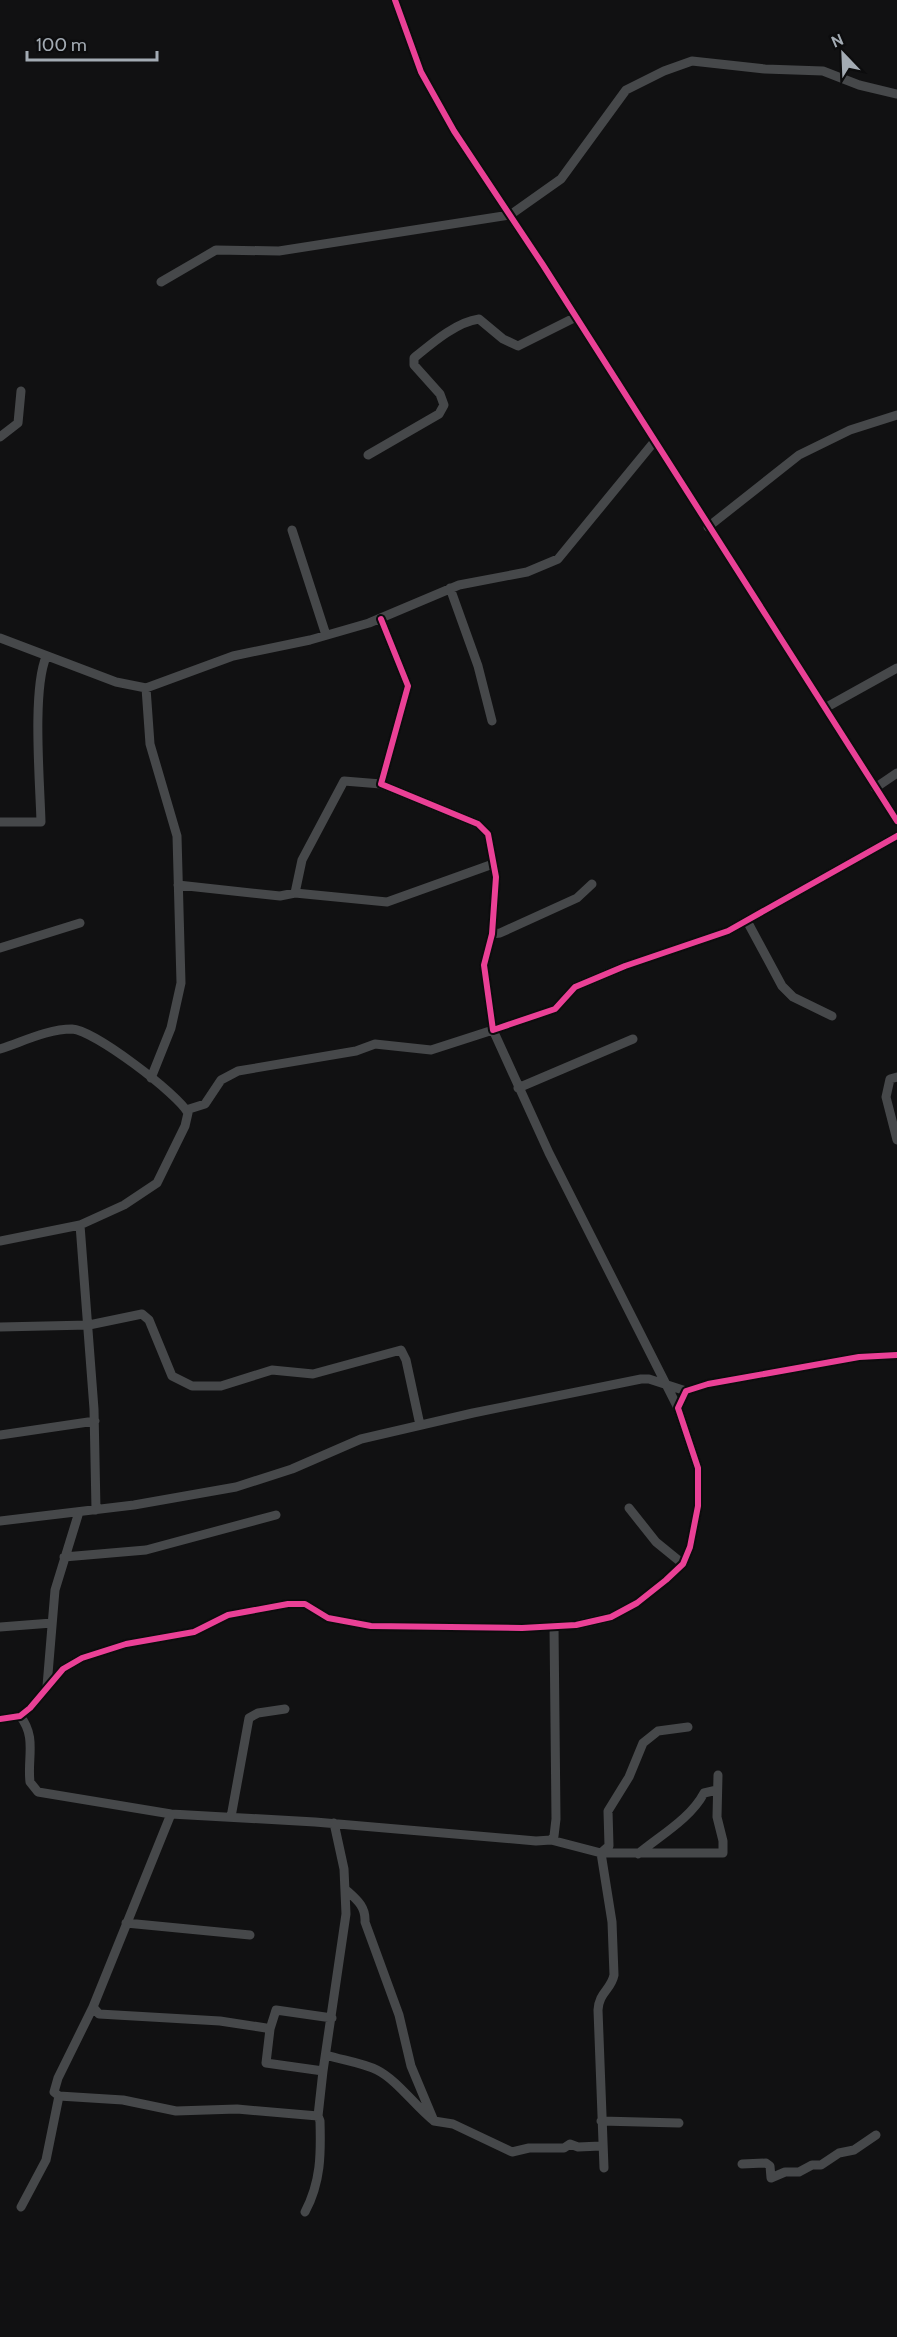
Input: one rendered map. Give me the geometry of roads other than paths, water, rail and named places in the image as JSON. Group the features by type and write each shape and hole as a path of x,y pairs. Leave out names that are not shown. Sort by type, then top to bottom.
{"street":[{"path":"395,0 407,39 434,98 897,821"},
{"path":"160,282 216,250 279,250 510,215 561,179 626,90 664,71 692,61 765,69 823,71 859,85 897,94"},
{"path":"369,455 439,414 444,405 440,394 414,365 414,358 428,346 463,324 479,319 503,339 518,346 576,317"},
{"path":"0,437 18,423 21,391"},
{"path":"708,527 799,455 850,430 897,415"},
{"path":"0,638 116,682 146,688 233,656 326,635 381,619 450,588 527,572 558,559 654,442"},
{"path":"292,530 326,635"},
{"path":"450,588 478,666 492,721"},
{"path":"381,619 408,686 381,784"},
{"path":"0,822 41,822 41,669 46,657"},
{"path":"825,708 897,668"},
{"path":"146,688 150,744 177,836 181,983 178,1002 151,1078"},
{"path":"875,788 897,773"},
{"path":"0,1719 20,1716 30,1708 63,1669 82,1658 126,1644 194,1632 228,1616 288,1604 305,1604 328,1618 371,1626 522,1628 554,1626 610,1617 637,1603 683,1564 695,1528 699,1487 691,1444 678,1408 664,1385 518,1088 493,1030 484,964 492,934 496,876 488,834 478,824 381,784 344,781 302,860 295,893"},
{"path":"186,1110 205,1104 221,1080 238,1071 356,1051 375,1044 431,1050 555,1009 576,987 625,966 717,935 747,921 897,836"},
{"path":"178,885 280,896 295,893 387,902 493,864"},
{"path":"492,934 518,926 577,898 592,884"},
{"path":"747,921 782,986 793,997 832,1016"},
{"path":"0,948 80,923"},
{"path":"0,1049 53,1032 83,1031 119,1053 179,1100 186,1110 188,1119 157,1183 124,1205 80,1225 0,1241"},
{"path":"518,1088 633,1039"},
{"path":"897,1077 890,1079 886,1097 897,1140"},
{"path":"80,1225 95,1421 96,1510"},
{"path":"0,1327 89,1325 136,1314 146,1316 172,1376 184,1383 201,1386 221,1386 272,1370 313,1374 401,1350 406,1360 420,1425"},
{"path":"0,1521 96,1510 236,1487 292,1469 346,1443 420,1425 641,1380 649,1379 686,1391 708,1384 859,1357 897,1355"},
{"path":"678,1408 686,1391"},
{"path":"0,1435 95,1421"},
{"path":"629,1508 656,1542 683,1564"},
{"path":"47,1686 55,1590 79,1512"},
{"path":"64,1557 146,1550 276,1515"},
{"path":"0,1627 52,1623"},
{"path":"551,1840 554,1836 556,1819 554,1626"},
{"path":"231,1817 249,1718 258,1713 285,1709"},
{"path":"20,1716 27,1727 32,1746 30,1782 38,1792 171,1814 334,1823 536,1841 551,1840 602,1854 723,1853 723,1841 717,1817 718,1775"},
{"path":"604,2168 601,2146 599,1997 613,1982 614,1975 612,1922 602,1854 609,1846 608,1811 629,1777 644,1743 658,1731 688,1727"},
{"path":"638,1854 671,1826 685,1820 704,1793 717,1790"},
{"path":"171,1814 93,2007 58,2078 54,2092 60,2096 123,2100 176,2111 237,2109 318,2116"},
{"path":"305,2212 314,2194 321,2167 318,2116 346,1914 345,1889 334,1823"},
{"path":"345,1889 365,1912 365,1922 399,2014 411,2066 434,2121"},
{"path":"126,1923 250,1935"},
{"path":"93,2007 99,2013 220,2021 270,2029"},
{"path":"323,2071 266,2063 270,2029 276,2010 332,2018"},
{"path":"326,2055 376,2069 396,2083 403,2094 434,2121 453,2124 512,2152 530,2148 564,2148 570,2144 578,2147 601,2146"},
{"path":"21,2207 46,2160 60,2096"},
{"path":"601,2121 679,2123"},
{"path":"742,2164 766,2163 770,2166 771,2178 785,2172 799,2172 812,2165 821,2165 839,2153 854,2150 876,2135"}]}
